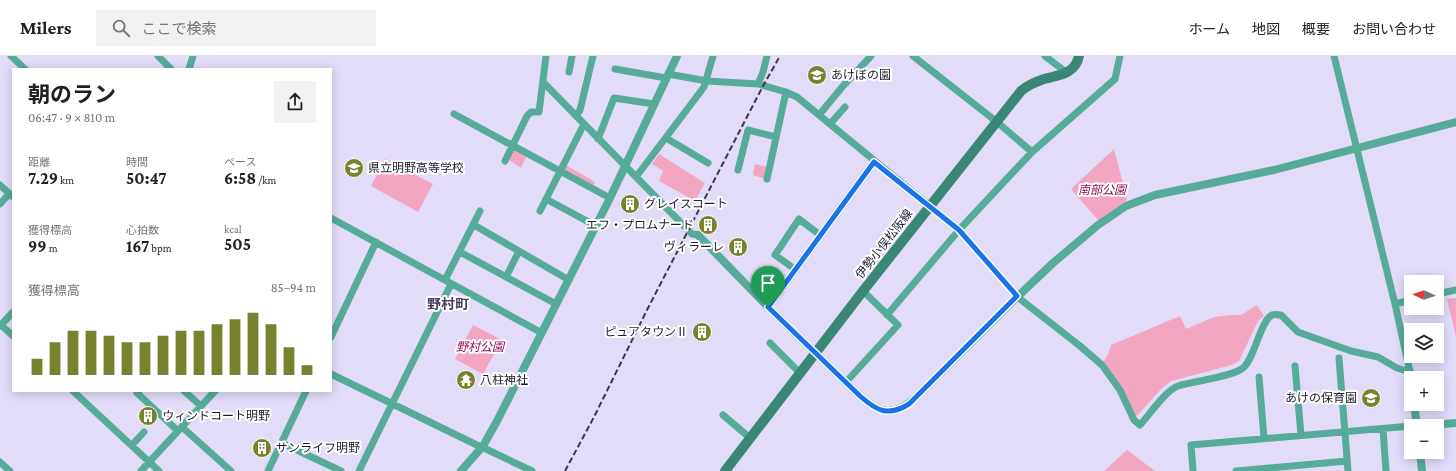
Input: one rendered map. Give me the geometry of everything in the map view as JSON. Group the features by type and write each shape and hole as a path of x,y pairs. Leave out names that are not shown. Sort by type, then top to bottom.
{"main road":[{"path":"1067,74 1075,66 1079,56"},
{"name":"伊勢小俣松阪線","path":"725,471 863,291 1021,91 1029,85 1042,80 1067,74"}],"street":[{"path":"11,56 24,68"},
{"path":"158,56 170,68"},
{"path":"188,68 193,56"},
{"path":"505,161 527,116 532,112 539,112 546,56"},
{"path":"569,72 572,56"},
{"path":"576,116 580,110 593,56"},
{"path":"461,471 482,447 497,421 610,198 677,56"},
{"path":"636,178 704,87 707,81 713,56"},
{"path":"758,84 763,72 766,56"},
{"path":"819,114 842,86 871,56"},
{"path":"914,56 1032,152"},
{"path":"1045,56 1067,74"},
{"path":"887,314 959,230 1032,152 1115,79 1120,56"},
{"path":"1334,56 1410,371"},
{"path":"615,69 707,81 758,84 794,95 959,230 1017,296 1102,365 1120,390 1134,420 1140,425 1167,394 1178,387 1234,373 1244,367 1265,324 1271,316 1274,315 1281,315 1298,332 1308,337 1352,351 1378,357 1404,372"},
{"path":"543,82 692,234 698,235 768,307 869,404 879,410 889,412 904,407 915,398 1017,296 1083,236 1108,217 1135,201 1155,194 1238,178 1357,149 1456,122"},
{"path":"767,179 786,92"},
{"path":"598,139 614,98 654,104"},
{"path":"830,124 845,107"},
{"path":"454,114 610,198"},
{"path":"540,211 584,124"},
{"path":"738,170 748,130 776,137"},
{"path":"666,138 708,163"},
{"path":"768,307 874,162"},
{"path":"0,185 11,195 0,204"},
{"path":"546,199 596,226"},
{"path":"359,471 393,404 460,252 480,211"},
{"path":"796,270 775,255 798,218 820,235"},
{"path":"332,219 542,333"},
{"path":"474,225 569,280"},
{"path":"332,335 376,242"},
{"path":"506,277 519,251"},
{"path":"460,252 556,304"},
{"path":"1444,293 1456,290"},
{"path":"846,382 898,325 863,291"},
{"path":"1395,304 1404,302"},
{"path":"12,313 0,325 12,335"},
{"path":"770,343 800,374"},
{"path":"1339,358 1348,471"},
{"path":"1295,366 1301,435"},
{"path":"332,374 532,471"},
{"path":"1259,376 1264,438"},
{"path":"74,392 159,471"},
{"path":"138,392 137,393 231,471"},
{"path":"185,392 201,406"},
{"path":"141,471 214,392"},
{"path":"268,471 306,392"},
{"path":"1415,411 1417,426 1456,423"},
{"path":"723,415 750,438"},
{"path":"1193,471 1191,445 1404,427"},
{"path":"1382,429 1386,471"},
{"path":"132,445 144,432"},
{"path":"282,443 341,471"},
{"path":"1421,459 1422,471"},
{"path":"1236,471 1347,461"},
{"path":"0,462 10,471"}],"green space":[{"path":"513,148 527,155 521,168 508,159"},
{"name":"南部公園","path":"1114,149 1127,199 1098,220 1071,189"},
{"path":"659,154 705,183 695,201 659,181 663,171 652,164"},
{"path":"385,159 433,184 418,212 371,186"},
{"path":"564,164 595,182 593,186 562,169"},
{"path":"755,164 768,167 765,179 753,175"},
{"path":"1456,298 1456,337 1447,299"},
{"path":"1257,305 1264,316 1258,321 1239,361 1232,365 1171,381 1161,389 1136,417 1103,362 1108,355 1111,345 1180,316 1186,329 1214,317 1241,315"},
{"name":"野村公園","path":"473,325 502,340 483,374 455,359"},
{"path":"1127,450 1155,471 1104,471"}],"railway":[{"path":"565,471 763,86 780,56"}],"place":[{"name":"あけぼの園","path":"817,75"},
{"name":"県立明野高等学校","path":"354,168"},
{"name":"グレイスコート","path":"630,204"},
{"name":"エフ・プロムナード","path":"708,225"},
{"name":"ヴィラーレ","path":"738,247"},
{"name":"ピュアタウンⅡ","path":"702,332"},
{"name":"八柱神社","path":"466,380"},
{"name":"あけの保育園","path":"1371,398"},
{"name":"ウィンドコート明野","path":"148,416"},
{"name":"サンライフ明野","path":"262,448"}],"district":[{"name":"野村町","path":"448,304"}],"route":[{"path":"874,162 959,230 1017,296 909,404 900,409 889,412 879,410 869,404 768,307 874,162"}]}
